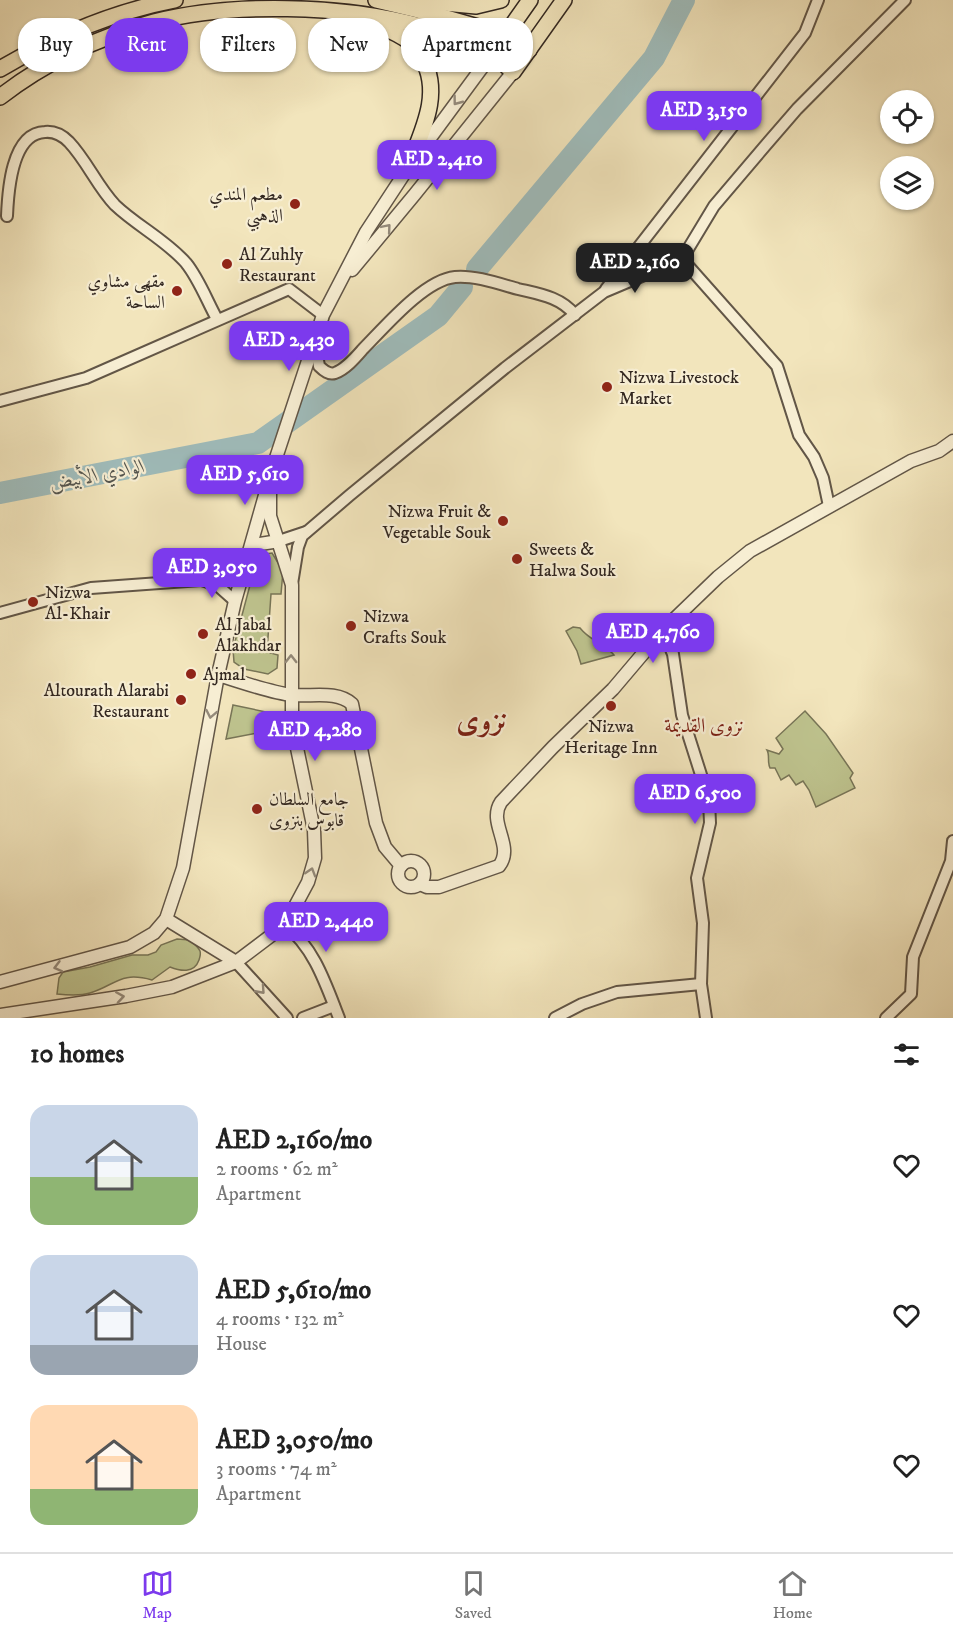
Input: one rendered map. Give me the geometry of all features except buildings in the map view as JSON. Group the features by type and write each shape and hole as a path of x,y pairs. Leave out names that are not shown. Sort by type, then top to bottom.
{"main road":[{"path":"0,69 30,51 80,27 136,8 175,0"},
{"path":"376,0 446,18"},
{"path":"412,0 476,6 501,0"},
{"path":"518,18 531,0"},
{"path":"533,44 564,0"},
{"path":"308,9 364,20 394,32 414,44 427,66 431,90 430,110 408,168"},
{"path":"0,97 41,69 83,47 156,22 193,15 231,10 308,9 374,15 401,21"}],"street":[{"path":"604,292 805,33 818,0"},
{"path":"0,613 91,588 201,580 232,568 260,544 279,541 306,531 505,368 604,292 682,259 714,206 765,146 797,109 904,0"},
{"path":"0,982 130,948 154,933 166,919 183,868 218,675 234,601 273,467 323,315 366,232 408,168 479,72"},
{"path":"335,289 513,72"},
{"path":"7,216 8,192 16,157 28,140 39,132 53,131 70,143 102,190 116,206 168,246 186,264 217,319"},
{"path":"682,259 777,366 799,435 814,457 823,478 829,506"},
{"path":"323,315 317,361 319,366 330,373 336,373 351,362 400,311 429,288 456,277 488,281 556,299 569,307 574,315"},
{"path":"0,401 86,378 289,289 323,315"},
{"path":"420,884 424,871 419,864 408,862 400,866 398,874 404,886 413,887 420,884 439,888 499,866 505,857 505,850 496,817 498,806 553,747 613,689 663,630 718,577 750,551 911,461 939,451 953,441"},
{"path":"273,467 269,502 273,526 292,585"},
{"path":"0,1015 172,987 236,962 285,925 308,882 315,858 314,830 291,724 292,585 298,547 306,531"},
{"path":"201,580 217,585 234,601"},
{"path":"663,630 673,654 682,715 709,800 710,823 697,878 703,923 701,984 706,1018"},
{"path":"218,675 291,695 328,695 344,699 352,704 376,823 385,848 400,866"},
{"path":"886,1018 911,994 913,957 951,861 953,841"},
{"path":"166,919 236,962 287,1018"},
{"path":"285,925 297,934 311,955 339,1018"},
{"path":"555,1018 582,1004 617,992 701,984"},
{"path":"303,1018 334,1006"}],"green space":[{"path":"272,553 283,571 281,594 271,594 267,652 278,655 277,668 268,674 244,669 234,662 233,649 258,555"},
{"path":"573,627 580,628 614,655 581,664 566,631"},
{"path":"233,705 271,713 267,731 226,739"},
{"path":"805,711 826,734 853,773 850,778 855,788 816,807 803,781 796,785 789,775 781,780 775,768 770,768 767,750 779,754 783,749 776,738"},
{"path":"177,939 190,940 200,951 200,957 194,968 182,970 170,967 152,980 125,978 86,994 57,994 59,978 63,972 132,955 148,955 156,952 161,945"}],"waterway":[{"name":"الوادي الأبيض","path":"477,269 654,58 684,0"},
{"name":"الوادي الأبيض","path":"0,493 258,443 438,316 462,287"}],"place":[{"name":"مطعم المندي الذهبي","path":"295,204"},
{"name":"Al Zuhly Restaurant","path":"227,264"},
{"name":"مقهى مشاوي الساحة","path":"177,291"},
{"name":"Nizwa Livestock Market","path":"607,387"},
{"name":"Nizwa Fruit & Vegetable Souk","path":"503,521"},
{"name":"Sweets & Halwa Souk","path":"517,559"},
{"name":"Nizwa Al-Khair","path":"33,602"},
{"name":"Nizwa Crafts Souk","path":"351,626"},
{"name":"Al Jabal Alakhdar","path":"203,634"},
{"name":"Ajmal","path":"191,674"},
{"name":"Altourath Alarabi Restaurant","path":"181,700"},
{"name":"Nizwa Heritage Inn","path":"611,706"},
{"name":"جامع السلطان قابوس بنزوى","path":"257,809"}],"district":[{"name":"نزوى","path":"482,720"},
{"name":"نزوى القديمة","path":"704,725"}]}
